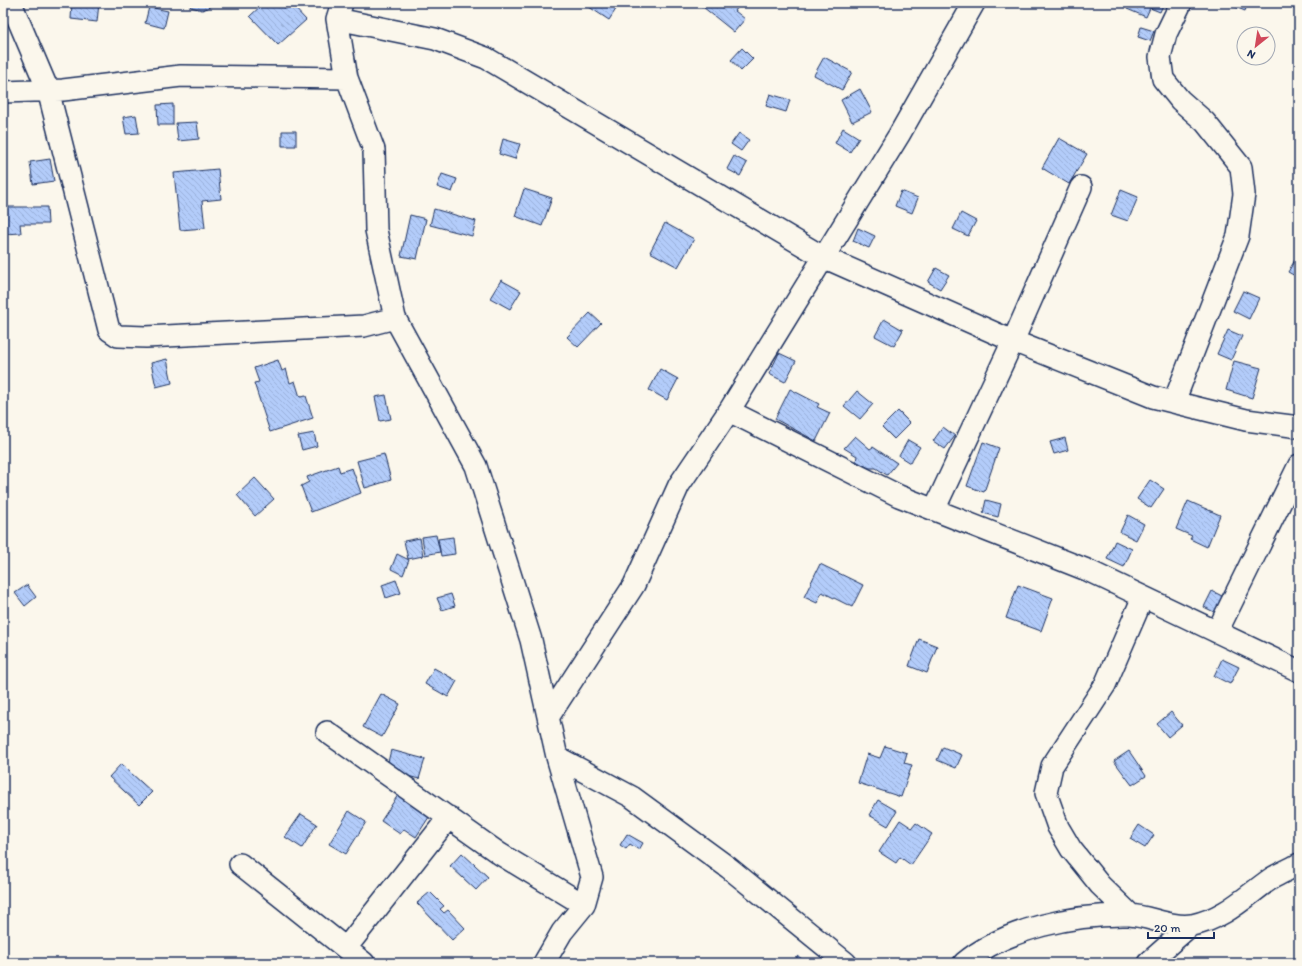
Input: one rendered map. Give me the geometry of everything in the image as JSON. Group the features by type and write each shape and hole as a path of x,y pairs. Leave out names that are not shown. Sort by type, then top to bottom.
{"street":[{"path":"11,3 48,90 104,318 109,330 118,336 154,337 364,326 395,318"},
{"path":"549,716 634,585 679,485 729,411 899,135 974,3"},
{"path":"1174,402 1238,236 1244,194 1241,167 1205,122 1180,100 1163,79 1160,57 1166,34 1180,3"},
{"path":"544,963 562,932 584,905 592,877 557,757 549,716 530,640 476,466 395,318 376,230 374,150 347,78 339,11 435,39 486,58 823,257 1013,341 1153,397 1246,420 1299,427"},
{"path":"3,92 63,90 181,76 347,78"},
{"path":"934,510 1013,341 1081,187"},
{"path":"729,411 899,496 1087,570 1299,671"},
{"path":"1217,632 1299,465"},
{"path":"1131,915 1100,885 1071,849 1058,826 1046,793 1052,766 1105,685 1143,597"},
{"path":"328,732 500,854 584,905"},
{"path":"557,757 632,797 729,868 846,963"},
{"path":"346,948 449,817"},
{"path":"240,864 364,963"},
{"path":"964,963 978,951 1016,934 1081,917 1131,915 1171,924 1191,925 1209,920 1232,909 1273,878 1299,864"},
{"path":"1148,963 1191,925"}],"building":[{"path":"72,3 99,3 97,22 71,19"},
{"path":"187,3 214,3 208,8 202,10 191,7"},
{"path":"264,3 280,3 286,9 291,4 306,20 278,45 250,16"},
{"path":"448,3 464,3 463,6"},
{"path":"583,3 620,3 609,20"},
{"path":"698,3 741,3 735,11 745,19 734,32"},
{"path":"1129,3 1164,3 1160,12 1150,8 1146,17 1127,9"},
{"path":"1248,3 1245,11 1228,4"},
{"path":"1299,4 1299,18 1297,17"},
{"path":"149,7 168,11 164,28 145,23"},
{"path":"1141,27 1154,31 1150,41 1138,37"},
{"path":"742,48 753,59 741,71 731,60"},
{"path":"824,57 852,72 842,90 814,75"},
{"path":"860,89 872,112 852,122 841,100"},
{"path":"770,94 790,100 786,112 766,106"},
{"path":"173,104 173,125 158,125 157,105"},
{"path":"136,115 139,133 126,134 123,117"},
{"path":"197,122 199,139 178,141 176,123"},
{"path":"843,128 859,138 850,152 835,143"},
{"path":"282,131 296,131 296,146 282,146"},
{"path":"739,133 749,140 741,151 731,144"},
{"path":"1059,138 1087,154 1069,184 1042,168"},
{"path":"503,139 520,144 515,159 499,154"},
{"path":"734,156 747,163 740,176 727,169"},
{"path":"50,159 54,181 33,184 30,162"},
{"path":"218,169 221,199 202,201 205,228 180,230 174,173"},
{"path":"442,174 457,179 452,192 437,187"},
{"path":"524,189 552,198 542,226 515,216"},
{"path":"1121,190 1138,197 1128,221 1111,215"},
{"path":"901,191 918,198 912,213 895,206"},
{"path":"4,207 47,207 48,224 20,224 21,233 4,234"},
{"path":"434,209 476,221 472,236 430,225"},
{"path":"961,213 976,221 968,236 953,229"},
{"path":"410,215 426,219 417,259 401,256"},
{"path":"665,223 694,239 678,267 650,252"},
{"path":"858,228 875,236 869,248 853,241"},
{"path":"1295,260 1299,262 1299,278 1288,272"},
{"path":"936,268 949,275 940,289 928,282"},
{"path":"501,280 521,291 510,309 490,298"},
{"path":"1243,291 1259,298 1249,319 1233,311"},
{"path":"590,313 601,323 578,347 567,337"},
{"path":"884,319 903,330 894,346 875,336"},
{"path":"1228,330 1242,336 1231,360 1217,354"},
{"path":"779,353 796,361 785,382 769,374"},
{"path":"167,359 172,383 156,387 151,363"},
{"path":"278,360 282,371 286,369 290,383 295,381 300,397 306,396 313,418 270,432 254,383 259,382 254,368"},
{"path":"1234,361 1261,368 1252,398 1226,390"},
{"path":"660,369 678,379 667,400 649,390"},
{"path":"790,389 819,404 817,407 830,413 816,441 775,419"},
{"path":"857,391 873,404 860,419 844,406"},
{"path":"386,395 391,419 380,421 375,397"},
{"path":"898,411 910,423 894,439 882,427"},
{"path":"943,427 955,436 945,449 933,441"},
{"path":"314,433 317,446 302,450 298,436"},
{"path":"855,436 870,449 873,447 897,463 887,475 876,468 869,468 856,461 857,456 844,448"},
{"path":"1065,438 1068,450 1054,454 1050,442"},
{"path":"908,440 920,447 910,463 899,456"},
{"path":"983,442 999,448 984,492 967,486"},
{"path":"384,454 391,480 365,488 357,461"},
{"path":"338,466 340,472 352,468 361,493 311,512 301,486 309,482 307,477"},
{"path":"255,478 274,499 255,516 237,495"},
{"path":"1150,480 1164,489 1151,508 1137,499"},
{"path":"986,500 1001,504 998,517 983,513"},
{"path":"1188,501 1220,515 1207,547 1190,539 1192,536 1176,529"},
{"path":"1128,515 1144,524 1136,540 1120,532"},
{"path":"436,535 440,552 425,555 422,537"},
{"path":"453,537 455,554 441,556 438,539"},
{"path":"420,538 423,556 408,559 404,541"},
{"path":"1115,541 1132,549 1124,567 1107,559"},
{"path":"397,554 409,560 403,575 391,569"},
{"path":"820,564 863,585 852,607 822,592 817,603 804,597"},
{"path":"396,580 401,593 386,598 382,585"},
{"path":"27,585 36,597 25,606 15,593"},
{"path":"1018,585 1053,598 1041,631 1006,618"},
{"path":"1212,591 1228,599 1220,615 1204,607"},
{"path":"451,594 455,606 442,610 437,598"},
{"path":"919,639 937,646 927,673 909,666"},
{"path":"1222,659 1239,667 1230,684 1214,676"},
{"path":"434,668 457,681 448,697 425,684"},
{"path":"381,694 400,704 382,737 363,727"},
{"path":"1171,712 1182,725 1168,737 1157,724"},
{"path":"885,746 907,753 904,763 912,765 901,797 858,783 867,754 880,758"},
{"path":"943,747 962,755 956,768 937,760"},
{"path":"391,750 425,759 419,779 386,770"},
{"path":"1129,751 1146,776 1132,785 1114,761"},
{"path":"121,764 152,792 139,805 109,777"},
{"path":"406,793 433,811 416,837 404,829 400,834 381,821 398,795 403,798"},
{"path":"878,800 897,811 888,826 869,815"},
{"path":"349,811 366,822 346,854 329,844"},
{"path":"301,814 317,824 302,848 285,837"},
{"path":"900,820 912,828 916,823 932,834 911,865 900,857 896,863 879,852"},
{"path":"1139,825 1154,835 1145,848 1130,839"},
{"path":"627,834 643,843 639,850 630,844 626,849 620,845"},
{"path":"462,853 488,877 476,890 450,866"},
{"path":"430,892 444,906 440,909 444,913 448,910 465,928 452,940 417,903"},
{"path":"798,956 807,963 793,963"}]}
